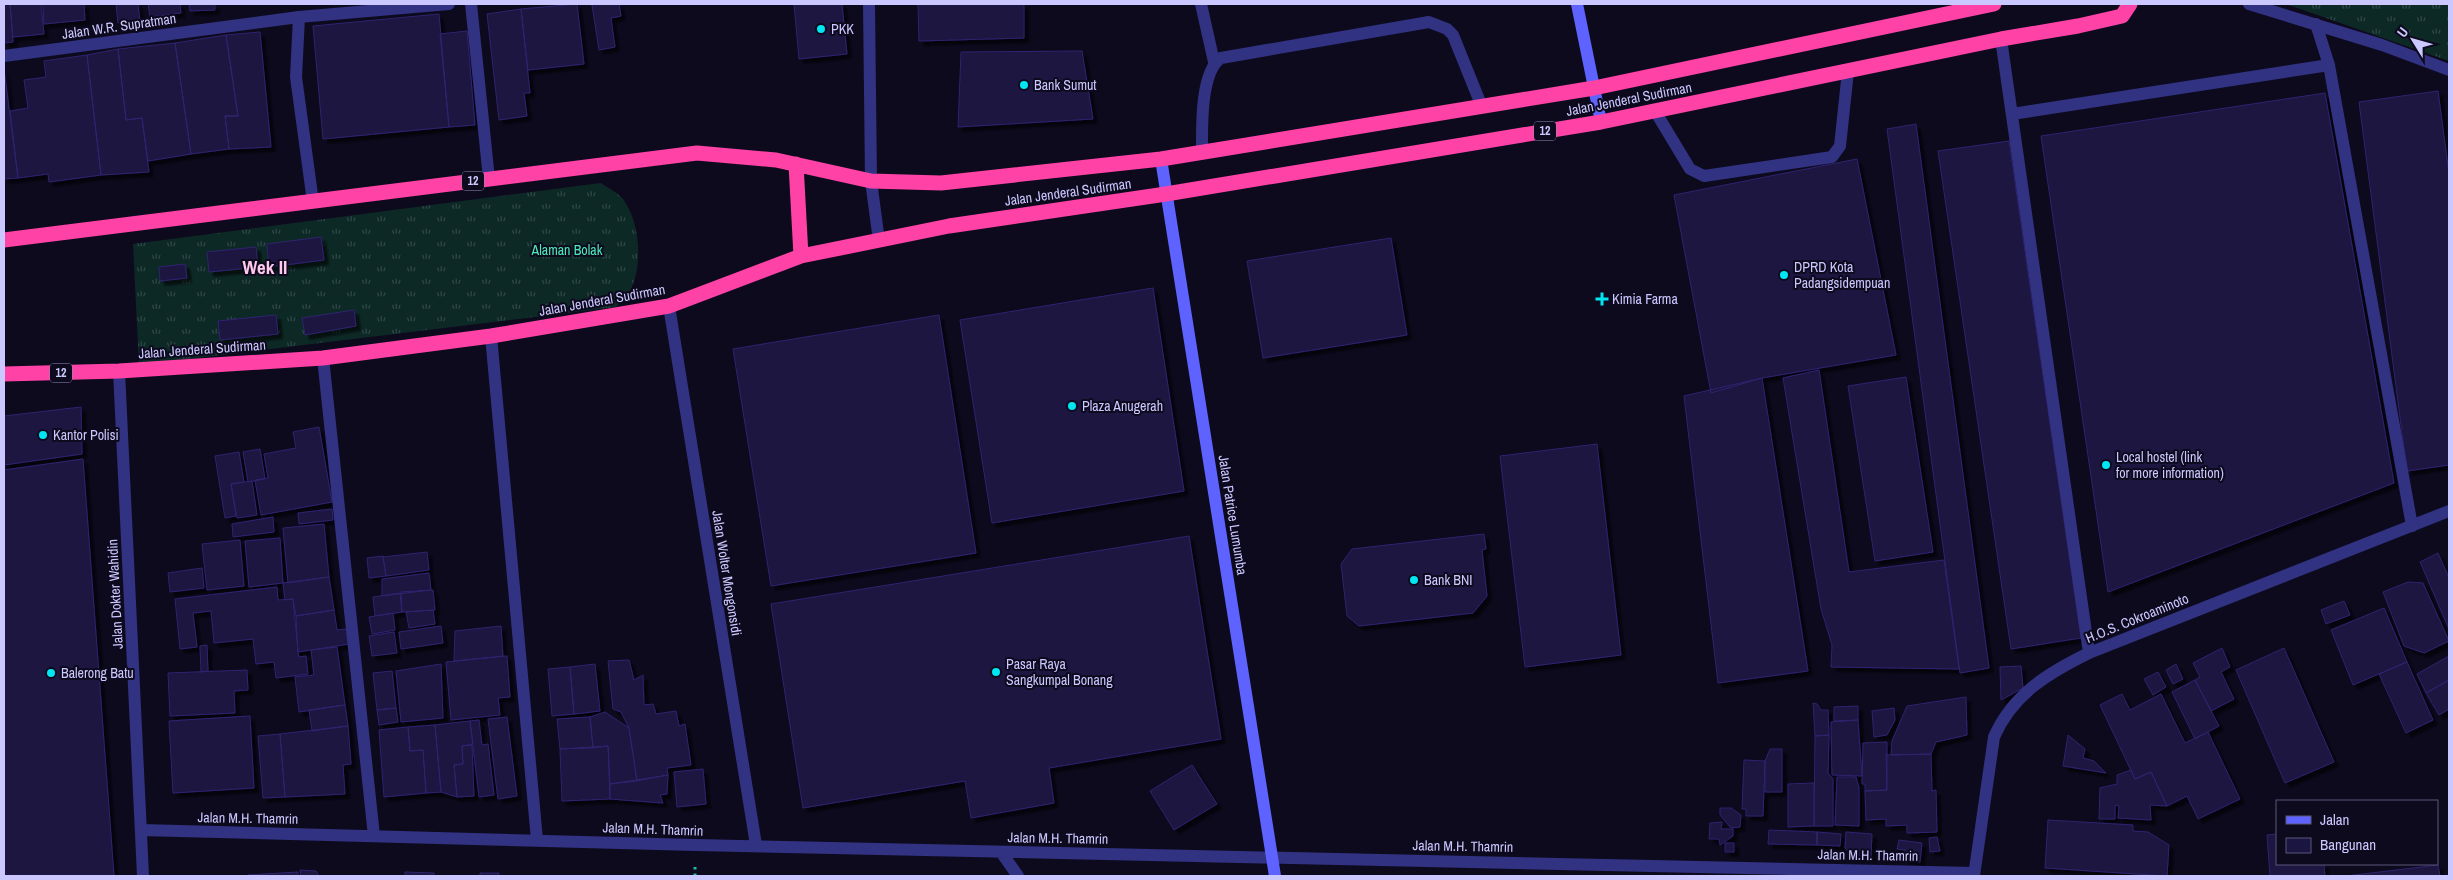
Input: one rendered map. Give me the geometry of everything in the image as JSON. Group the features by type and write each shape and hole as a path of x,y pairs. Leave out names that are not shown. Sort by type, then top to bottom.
{"highway":[{"name":"Jalan Jenderal Sudirman","path":"4,240 697,153 734,154 796,164 870,181 941,183 1161,159 1594,88 1994,4"},
{"name":"Jalan Jenderal Sudirman","path":"4,374 119,371 323,358 491,336 669,306 801,256 949,226 1166,194 1601,122 2001,38 2104,22 2122,16 2130,4"},
{"path":"796,164 801,256"}],"street":[{"name":"Jalan W.R. Supratman","path":"4,56 299,17 448,4"},
{"path":"471,4 489,179"},
{"path":"870,4 870,181 880,241"},
{"path":"1201,4 1214,62 1207,78 1202,152"},
{"path":"1577,4 1601,122"},
{"path":"2249,4 2316,24 2449,70"},
{"path":"299,17 296,77 313,202"},
{"path":"1214,62 1221,58 1429,22 1447,29 1453,35 1482,106"},
{"path":"2316,24 2329,66 2412,526"},
{"path":"2001,38 2088,653"},
{"path":"2012,114 2329,66"},
{"path":"1655,111 1690,169 1704,176 1832,157 1840,146 1848,71"},
{"name":"Jalan Patrice Lumumba","path":"1161,159 1275,876"},
{"name":"Jalan Wolter Mongonsidi","path":"669,306 756,845"},
{"path":"491,336 537,840"},
{"path":"323,358 374,836"},
{"name":"Jalan Dokter Wahidin","path":"119,371 143,876"},
{"name":"H.O.S. Cokroaminoto","path":"1974,875 1994,737 2013,704 2033,686 2054,670 2088,653 2449,511"},
{"name":"Jalan M.H. Thamrin","path":"141,830 695,845 1273,856 1974,875"},
{"path":"1001,852 1018,876"}],"green space":[{"path":"2286,4 2449,4 2449,61"},
{"name":"Alaman Bolak","path":"601,183 623,199 629,208 638,243 635,279 630,292 616,307 139,365 133,244"}],"building":[{"path":"4,4 10,4 13,42 4,43"},
{"path":"10,4 41,4 44,34 13,37"},
{"path":"43,4 84,4 85,20 44,24"},
{"path":"116,4 138,4 140,21 118,23"},
{"path":"148,4 180,4 181,13 150,17"},
{"path":"189,4 215,4 215,10 190,11"},
{"path":"577,4 584,64 528,70 521,9"},
{"path":"619,4 621,16 611,18 615,47 599,50 592,5"},
{"name":"PKK","path":"794,4 842,4 847,54 799,59"},
{"path":"918,4 1024,4 1024,38 919,41"},
{"path":"521,9 530,93 524,93 527,116 499,120 487,14"},
{"path":"439,14 449,127 323,139 313,26"},
{"path":"467,31 475,125 449,127 440,34"},
{"path":"260,32 271,147 229,149 225,116 238,116 226,35"},
{"path":"226,35 238,116 225,116 229,149 191,154 175,43"},
{"path":"175,43 191,154 148,161 142,118 126,120 118,49"},
{"path":"118,49 126,120 142,118 149,172 101,175 87,55"},
{"name":"Bank Sumut","path":"1082,51 1093,119 958,127 961,52"},
{"path":"87,55 101,175 49,182 48,174 18,178 10,111 28,108 24,80 46,77 44,61"},
{"path":"4,69 18,178 4,179"},
{"path":"2438,91 2449,174 2449,465 2407,471 2359,102"},
{"path":"2325,93 2394,483 2108,592 2041,136"},
{"path":"1916,124 1989,668 1960,673 1887,129"},
{"path":"2009,141 2081,638 2011,649 1938,151"},
{"name":"DPRD Kota Padangsidempuan","path":"1857,159 1896,355 1762,378 1711,393 1674,195"},
{"path":"321,237 324,260 269,267 267,244"},
{"path":"1391,238 1407,335 1263,358 1247,261"},
{"path":"256,247 258,267 209,272 207,252"},
{"path":"185,264 187,278 160,281 159,267"},
{"name":"Plaza Anugerah","path":"1153,288 1184,491 992,523 960,320"},
{"path":"354,310 356,326 305,335 302,318"},
{"path":"276,315 278,334 220,340 218,321"},
{"path":"939,315 976,553 771,586 733,349"},
{"path":"1819,370 1849,572 1944,560 1959,669 1831,667 1832,645 1821,609 1783,378"},
{"path":"1906,377 1933,552 1875,561 1848,386"},
{"path":"1762,378 1808,671 1718,683 1684,396"},
{"name":"Kantor Polisi","path":"81,407 82,454 4,465 4,416"},
{"path":"319,427 332,502 261,515 255,480 268,478 264,454 296,448 293,432"},
{"path":"1597,444 1621,655 1525,667 1500,456"},
{"path":"260,449 265,479 248,482 243,452"},
{"path":"239,452 244,482 231,484 236,516 225,518 215,456"},
{"name":"Balerong Batu","path":"83,459 114,876 4,876 4,470"},
{"path":"252,481 257,515 237,518 231,484"},
{"path":"332,509 333,520 299,524 298,513"},
{"path":"273,517 274,532 233,537 232,524"},
{"path":"324,524 329,577 288,583 283,528"},
{"name":"Bank BNI","path":"1484,534 1486,549 1482,550 1487,596 1473,613 1359,626 1347,616 1341,564 1352,549"},
{"name":"Pasar Raya Sangkumpal Bonang","path":"1189,536 1221,739 1049,768 1054,803 971,818 965,781 803,808 771,604"},
{"path":"280,538 283,583 249,587 245,541"},
{"path":"240,540 244,586 207,590 202,544"},
{"path":"427,552 429,570 386,576 383,557"},
{"path":"2438,553 2449,578 2449,629 2420,562"},
{"path":"383,556 386,576 369,578 367,558"},
{"path":"202,568 204,588 170,592 168,573"},
{"path":"429,573 431,590 382,596 382,579"},
{"path":"329,577 334,610 296,616 293,599 285,600 283,583"},
{"path":"2408,582 2423,583 2449,641 2424,653 2404,646 2383,592"},
{"path":"277,587 278,600 293,599 299,657 306,656 308,674 276,678 274,662 256,664 253,639 214,643 211,611 193,613 197,647 180,649 175,599"},
{"path":"433,590 435,610 402,612 401,592"},
{"path":"400,593 402,612 375,616 373,597"},
{"path":"2344,601 2350,615 2326,624 2321,610"},
{"path":"2384,608 2407,662 2353,685 2331,630"},
{"path":"334,610 337,630 347,629 349,644 298,652 296,616"},
{"path":"433,610 435,624 409,628 406,612"},
{"path":"393,613 395,630 372,634 369,617"},
{"path":"441,626 443,643 401,649 399,632"},
{"path":"501,626 503,656 454,661 455,631"},
{"path":"394,632 397,653 372,656 369,636"},
{"path":"207,645 208,671 201,672 200,646"},
{"path":"337,647 345,705 299,712 295,677 314,675 311,650"},
{"path":"2222,648 2230,667 2221,672 2234,699 2211,711 2195,680 2200,677 2193,663"},
{"path":"2284,648 2334,762 2285,783 2236,670"},
{"path":"507,656 510,697 498,698 500,715 451,720 446,662"},
{"path":"2449,656 2449,680 2426,693 2417,674"},
{"path":"629,660 634,680 643,675 644,705 653,704 656,714 676,711 679,726 685,724 691,765 667,768 668,775 637,781 629,728 621,712 613,709 608,661"},
{"path":"2407,662 2433,720 2406,733 2379,674"},
{"path":"441,664 443,718 401,722 396,671"},
{"path":"595,664 600,711 574,714 570,667"},
{"path":"2176,664 2183,679 2173,684 2166,670"},
{"path":"2021,666 2023,688 2001,700 2000,667"},
{"path":"570,667 574,714 552,716 548,669"},
{"path":"247,670 248,690 234,691 235,713 170,716 168,673"},
{"path":"392,671 396,708 377,710 373,673"},
{"path":"2158,672 2166,687 2153,695 2144,679"},
{"path":"2195,680 2219,726 2195,739 2172,692"},
{"path":"2449,680 2449,709 2439,715 2426,693"},
{"path":"2122,694 2130,710 2161,694 2185,743 2208,732 2240,799 2198,819 2187,796 2167,806 2151,772 2135,779 2100,705"},
{"path":"1966,697 1967,735 1936,742 1931,754 1891,755 1892,741 1907,706"},
{"path":"1813,703 1817,704 1821,710 1828,710 1829,735 1815,736"},
{"path":"345,705 348,726 312,731 309,710"},
{"path":"1858,706 1858,720 1834,721 1834,707"},
{"path":"396,708 398,722 379,725 377,710"},
{"path":"1894,708 1895,720 1887,735 1874,737 1872,711"},
{"path":"605,712 629,728 637,781 610,784 608,746 593,748 590,717"},
{"path":"250,716 254,788 173,793 169,721"},
{"path":"507,717 517,796 498,799 488,719"},
{"path":"590,717 593,748 560,749 557,719"},
{"path":"479,720 482,745 488,744 494,795 479,797 470,721"},
{"path":"1858,720 1862,776 1832,775 1831,722"},
{"path":"470,721 473,744 462,746 463,764 454,765 457,797 441,792 435,725"},
{"path":"435,725 441,792 426,793 423,750 410,751 408,727"},
{"path":"348,726 351,764 343,765 345,794 285,797 280,734"},
{"path":"408,727 410,751 423,750 426,793 384,797 379,730"},
{"path":"280,734 285,797 263,798 258,736"},
{"path":"1829,735 1828,773 1833,779 1833,826 1814,826 1815,736"},
{"path":"2068,735 2085,749 2083,758 2094,761 2106,773 2063,766"},
{"path":"1887,742 1887,790 1865,791 1865,784 1862,784 1863,743"},
{"path":"472,745 474,796 457,797 454,765 463,764 462,746"},
{"path":"608,746 610,799 562,801 560,749"},
{"path":"1770,749 1782,749 1782,792 1765,792 1765,761"},
{"path":"1931,754 1932,791 1936,790 1937,832 1907,833 1907,825 1886,826 1886,819 1866,820 1865,791 1887,790 1886,755"},
{"path":"1744,760 1765,761 1763,816 1746,816 1746,809 1742,809"},
{"path":"1192,765 1217,804 1174,830 1150,791"},
{"path":"703,769 706,804 677,807 674,772"},
{"path":"2131,770 2135,779 2151,772 2167,806 2150,805 2151,820 2118,818 2119,806 2115,805 2115,819 2099,819 2100,788 2117,784 2117,775"},
{"path":"668,775 667,794 660,795 663,803 610,799 610,784"},
{"path":"1837,777 1856,777 1859,788 1859,826 1835,825"},
{"path":"1814,783 1814,826 1788,827 1788,784"},
{"path":"1720,808 1731,808 1741,815 1740,827 1731,828 1720,815"},
{"path":"2048,820 2133,825 2133,831 2148,832 2169,845 2167,876 2045,868"},
{"path":"1722,822 1721,829 1733,829 1733,836 1720,845 1719,839 1709,839 1710,823"},
{"path":"1769,830 1817,832 1817,845 1768,844"},
{"path":"1817,832 1841,834 1840,846 1817,845"},
{"path":"1846,832 1872,834 1871,857 1854,856 1845,848"},
{"path":"2276,834 2276,865 2324,865 2325,876 2270,876 2267,835"},
{"path":"1937,837 1940,851 1930,852 1929,838"},
{"path":"1899,840 1922,843 1920,862 1904,859 1905,850 1897,849"},
{"path":"1725,843 1734,843 1734,852 1725,852"},
{"path":"2438,865 2440,876 2346,876"},
{"path":"300,870 316,871 319,876 301,876"},
{"path":"298,872 298,876 248,875"},
{"path":"405,872 434,873 434,876 405,876"},
{"path":"480,873 499,873 499,876 480,876"}],"place":[{"name":"PKK","path":"821,29"},
{"name":"Bank Sumut","path":"1024,85"},
{"name":"DPRD Kota Padangsidempuan","path":"1784,275"},
{"name":"Kimia Farma","path":"1602,299"},
{"name":"Plaza Anugerah","path":"1072,406"},
{"name":"Kantor Polisi","path":"43,435"},
{"name":"Local hostel (link for more information)","path":"2106,465"},
{"name":"Bank BNI","path":"1414,580"},
{"name":"Pasar Raya Sangkumpal Bonang","path":"996,672"},
{"name":"Balerong Batu","path":"51,673"}],"district":[{"name":"Wek II","path":"265,267"}]}
